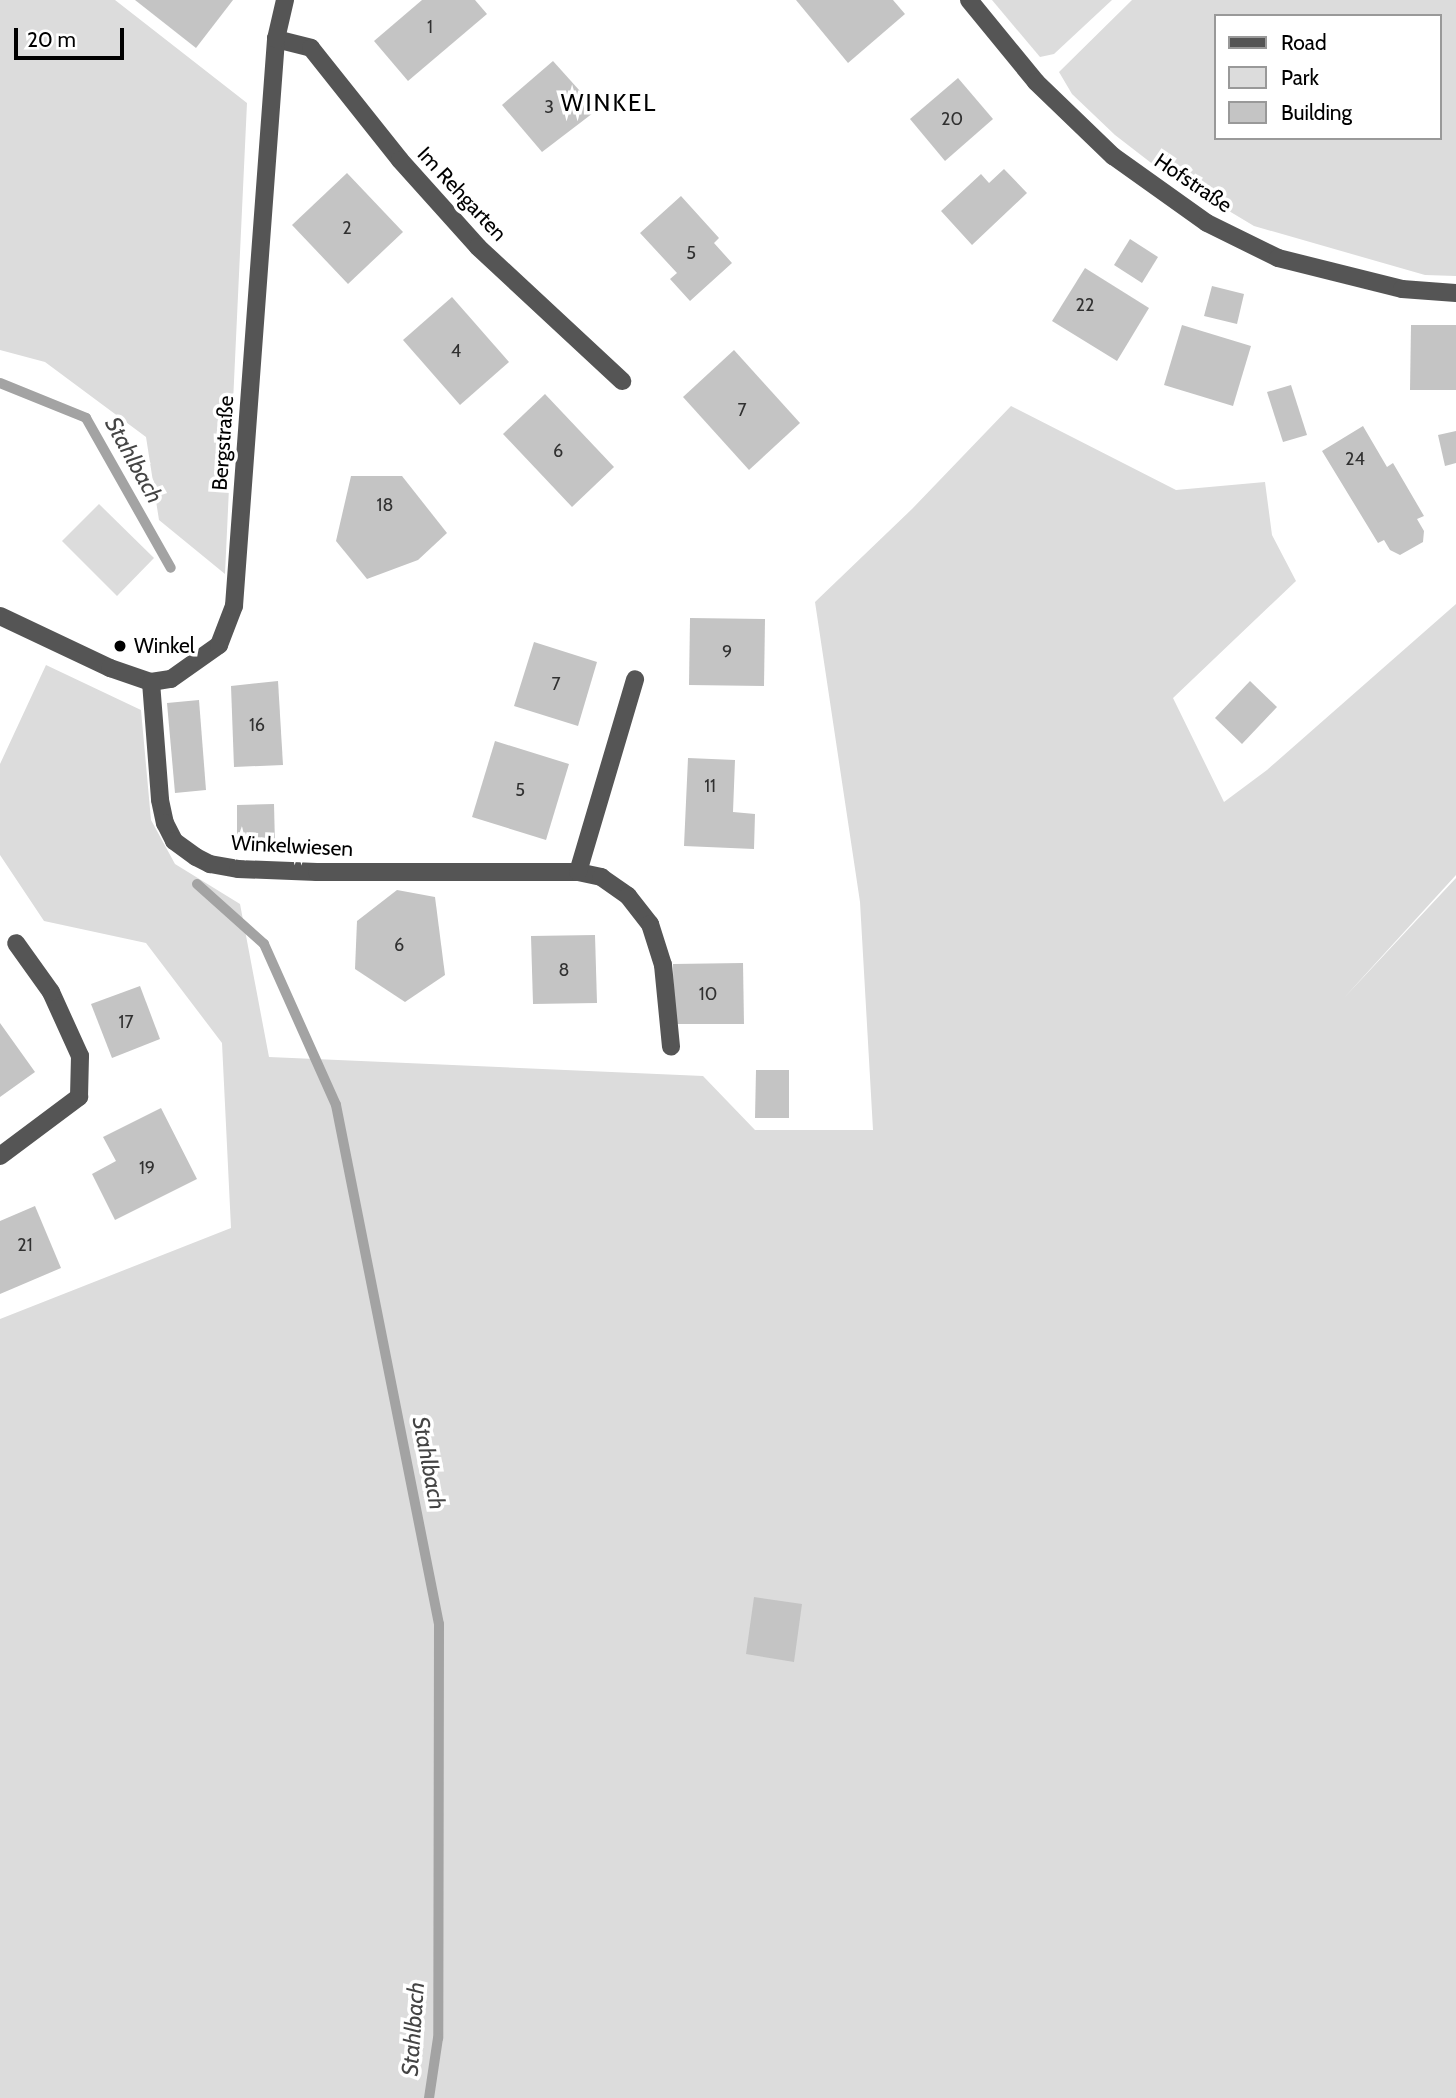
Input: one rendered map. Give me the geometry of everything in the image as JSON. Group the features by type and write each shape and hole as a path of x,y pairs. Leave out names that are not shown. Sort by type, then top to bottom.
{"street":[{"name":"Bergstraße","path":"150,682 171,679 219,645 234,606 276,39 285,0"},
{"name":"Hofstraße","path":"969,0 1036,82 1113,156 1207,223 1278,258 1402,289 1456,293"},
{"name":"Im Rehgarten","path":"276,39 311,48 400,160 478,247 622,381"},
{"path":"0,616 110,668 150,682"},
{"path":"578,872 635,679"},
{"name":"Winkelwiesen","path":"150,682 160,800 165,823 174,841 210,864 317,872 578,872 601,877 628,896 650,924 663,965 671,1047"},
{"path":"0,1156 79,1097 80,1056 51,992 16,943"}],"green space":[{"path":"0,0 115,0 247,103 225,574 159,520 146,437 45,362 0,350"},
{"path":"992,0 1112,0 1054,54 1040,57"},
{"path":"1132,0 1456,0 1456,276 1425,275 1254,226 1159,169 1115,135 1072,94 1059,72"},
{"path":"1011,406 1176,490 1265,482 1272,535 1296,581 1173,698 1224,802 1267,770 1456,604 1456,875 1343,999 1456,878 1456,2098 0,2098 0,1319 231,1228 222,1043 146,943 44,921 0,855 0,764 46,665 141,710 151,820 175,864 240,904 269,1057 703,1076 755,1130 873,1130 860,902 815,602 912,509"},
{"path":"99,504 154,558 117,596 62,541"}],"building":[{"path":"135,0 233,0 196,48"},
{"path":"422,0 475,0 487,14 408,81 374,41"},
{"path":"796,0 893,0 905,14 848,63"},
{"path":"553,61 597,110 542,152 502,105"},
{"path":"958,78 993,119 945,161 910,119"},
{"path":"1004,169 1027,193 972,245 941,211 981,174 989,183"},
{"path":"347,173 403,232 348,284 292,225"},
{"path":"681,196 719,238 714,243 732,263 690,301 670,279 677,273 640,233"},
{"path":"1130,239 1158,257 1142,283 1114,265"},
{"path":"1085,268 1149,308 1117,361 1052,321"},
{"path":"1212,286 1244,294 1237,324 1204,316"},
{"path":"452,297 509,362 460,405 403,340"},
{"path":"1182,325 1251,346 1233,406 1164,385"},
{"path":"1411,325 1456,325 1456,390 1410,390"},
{"path":"734,350 800,423 749,470 683,397"},
{"path":"1291,385 1307,435 1283,442 1267,392"},
{"path":"545,394 614,467 572,507 503,434"},
{"path":"1363,426 1387,467 1393,463 1424,516 1417,519 1424,531 1423,542 1400,555 1390,550 1384,540 1378,543 1322,451"},
{"path":"1456,431 1456,463 1445,466 1438,435"},
{"path":"351,476 402,476 447,533 418,560 367,579 336,541"},
{"path":"690,618 765,619 764,686 689,685"},
{"path":"534,642 597,662 578,726 514,706"},
{"path":"278,681 283,765 234,767 231,686"},
{"path":"1250,681 1277,707 1242,744 1215,718"},
{"path":"199,700 206,790 175,793 167,703"},
{"path":"495,741 569,764 546,840 472,817"},
{"path":"688,758 735,760 733,812 755,814 754,849 684,846"},
{"path":"274,804 275,845 237,846 237,805"},
{"path":"397,890 435,897 445,975 405,1002 355,969 357,921"},
{"path":"595,935 597,1003 533,1004 531,936"},
{"path":"743,963 744,1024 674,1024 673,964"},
{"path":"140,986 160,1039 112,1058 91,1004"},
{"path":"0,1023 35,1072 0,1097"},
{"path":"756,1070 789,1070 789,1118 755,1118"},
{"path":"161,1108 197,1179 115,1220 92,1174 116,1161 103,1137"},
{"path":"35,1206 61,1268 0,1294 0,1221"},
{"path":"754,1597 802,1604 794,1662 746,1654"}],"waterway":[{"name":"Stahlbach","path":"0,383 86,418 171,568"},
{"name":"Stahlbach","path":"197,884 264,944 336,1105 439,1624 438,2038 429,2098"}],"place":[{"name":"Winkel","path":"120,646"}],"district":[{"name":"WINKEL","path":"609,103"}]}
